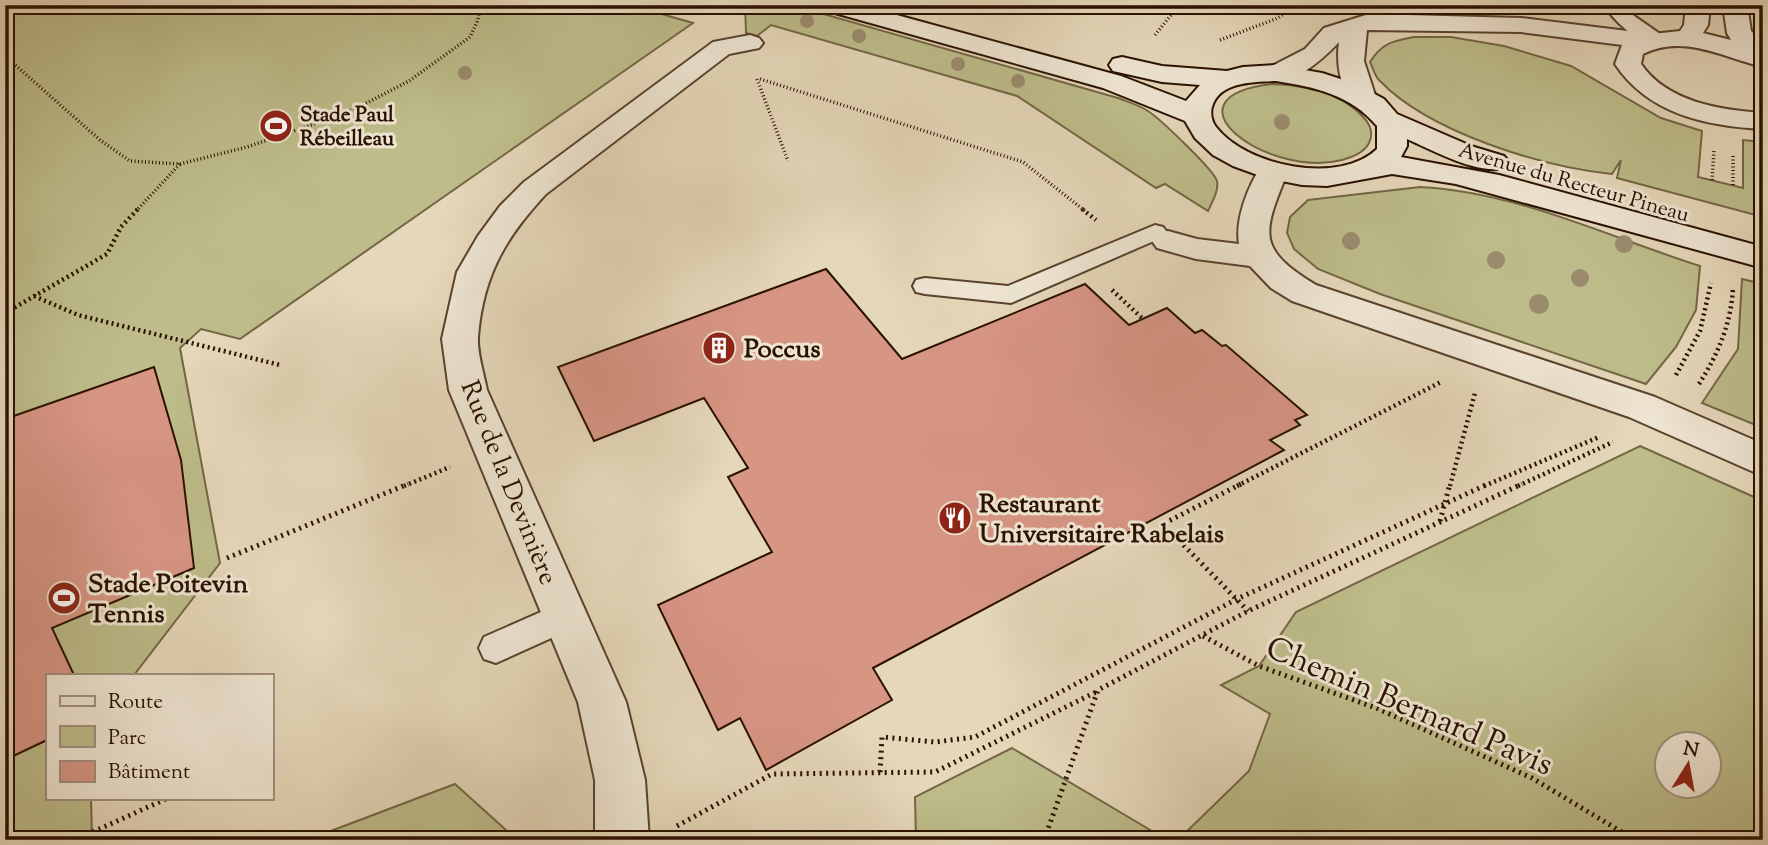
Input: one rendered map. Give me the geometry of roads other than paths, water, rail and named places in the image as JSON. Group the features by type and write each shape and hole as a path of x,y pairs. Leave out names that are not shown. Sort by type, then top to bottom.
{"street":[{"path":"832,5 1112,82 1198,116"},
{"name":"Avenue du Recteur Pineau","path":"900,5 1145,72 1227,79 1279,73 1322,80 1362,98 1388,120 1461,152 1763,235"},
{"path":"1686,40 1696,25 1698,5"},
{"path":"1735,5 1739,33 1763,58"},
{"path":"1279,73 1314,54 1333,33 1356,24 1381,20 1558,28 1654,41 1686,40 1727,47 1763,58"},
{"path":"1444,23 1522,40 1578,56"},
{"path":"1356,24 1349,48 1349,63 1362,98"},
{"path":"1654,41 1631,50 1620,68 1649,88 1686,106 1730,118 1763,121"},
{"name":"Rue de la Devinière","path":"622,840 620,780 602,702 468,390 460,340 463,273 511,213 545,180 722,47 750,43"},
{"name":"Avenue du Recteur Pineau","path":"1227,79 1204,93 1199,103 1198,116 1207,134 1215,142 1250,163 1273,171 1308,177 1334,177 1354,174 1375,166 1472,177 1763,258"},
{"path":"1375,166 1389,154 1393,146 1394,133 1388,120"},
{"path":"1273,171 1254,222 1252,239 1258,257 1276,277 1304,293 1642,407 1763,461"},
{"path":"1162,237 1196,249 1258,257"}],"lane":[{"path":"1617,11 1627,22 1654,41"},
{"path":"1135,218 1162,237"},
{"path":"925,286 1011,295 1127,244 1162,237"},
{"path":"496,648 566,616"}],"place":[{"name":"Stade Paul Rébeilleau","path":"276,126"},
{"name":"Poccus","path":"719,348"},
{"name":"Restaurant Universitaire Rabelais","path":"955,518"},
{"name":"Stade Poitevin Tennis","path":"64,598"}]}
